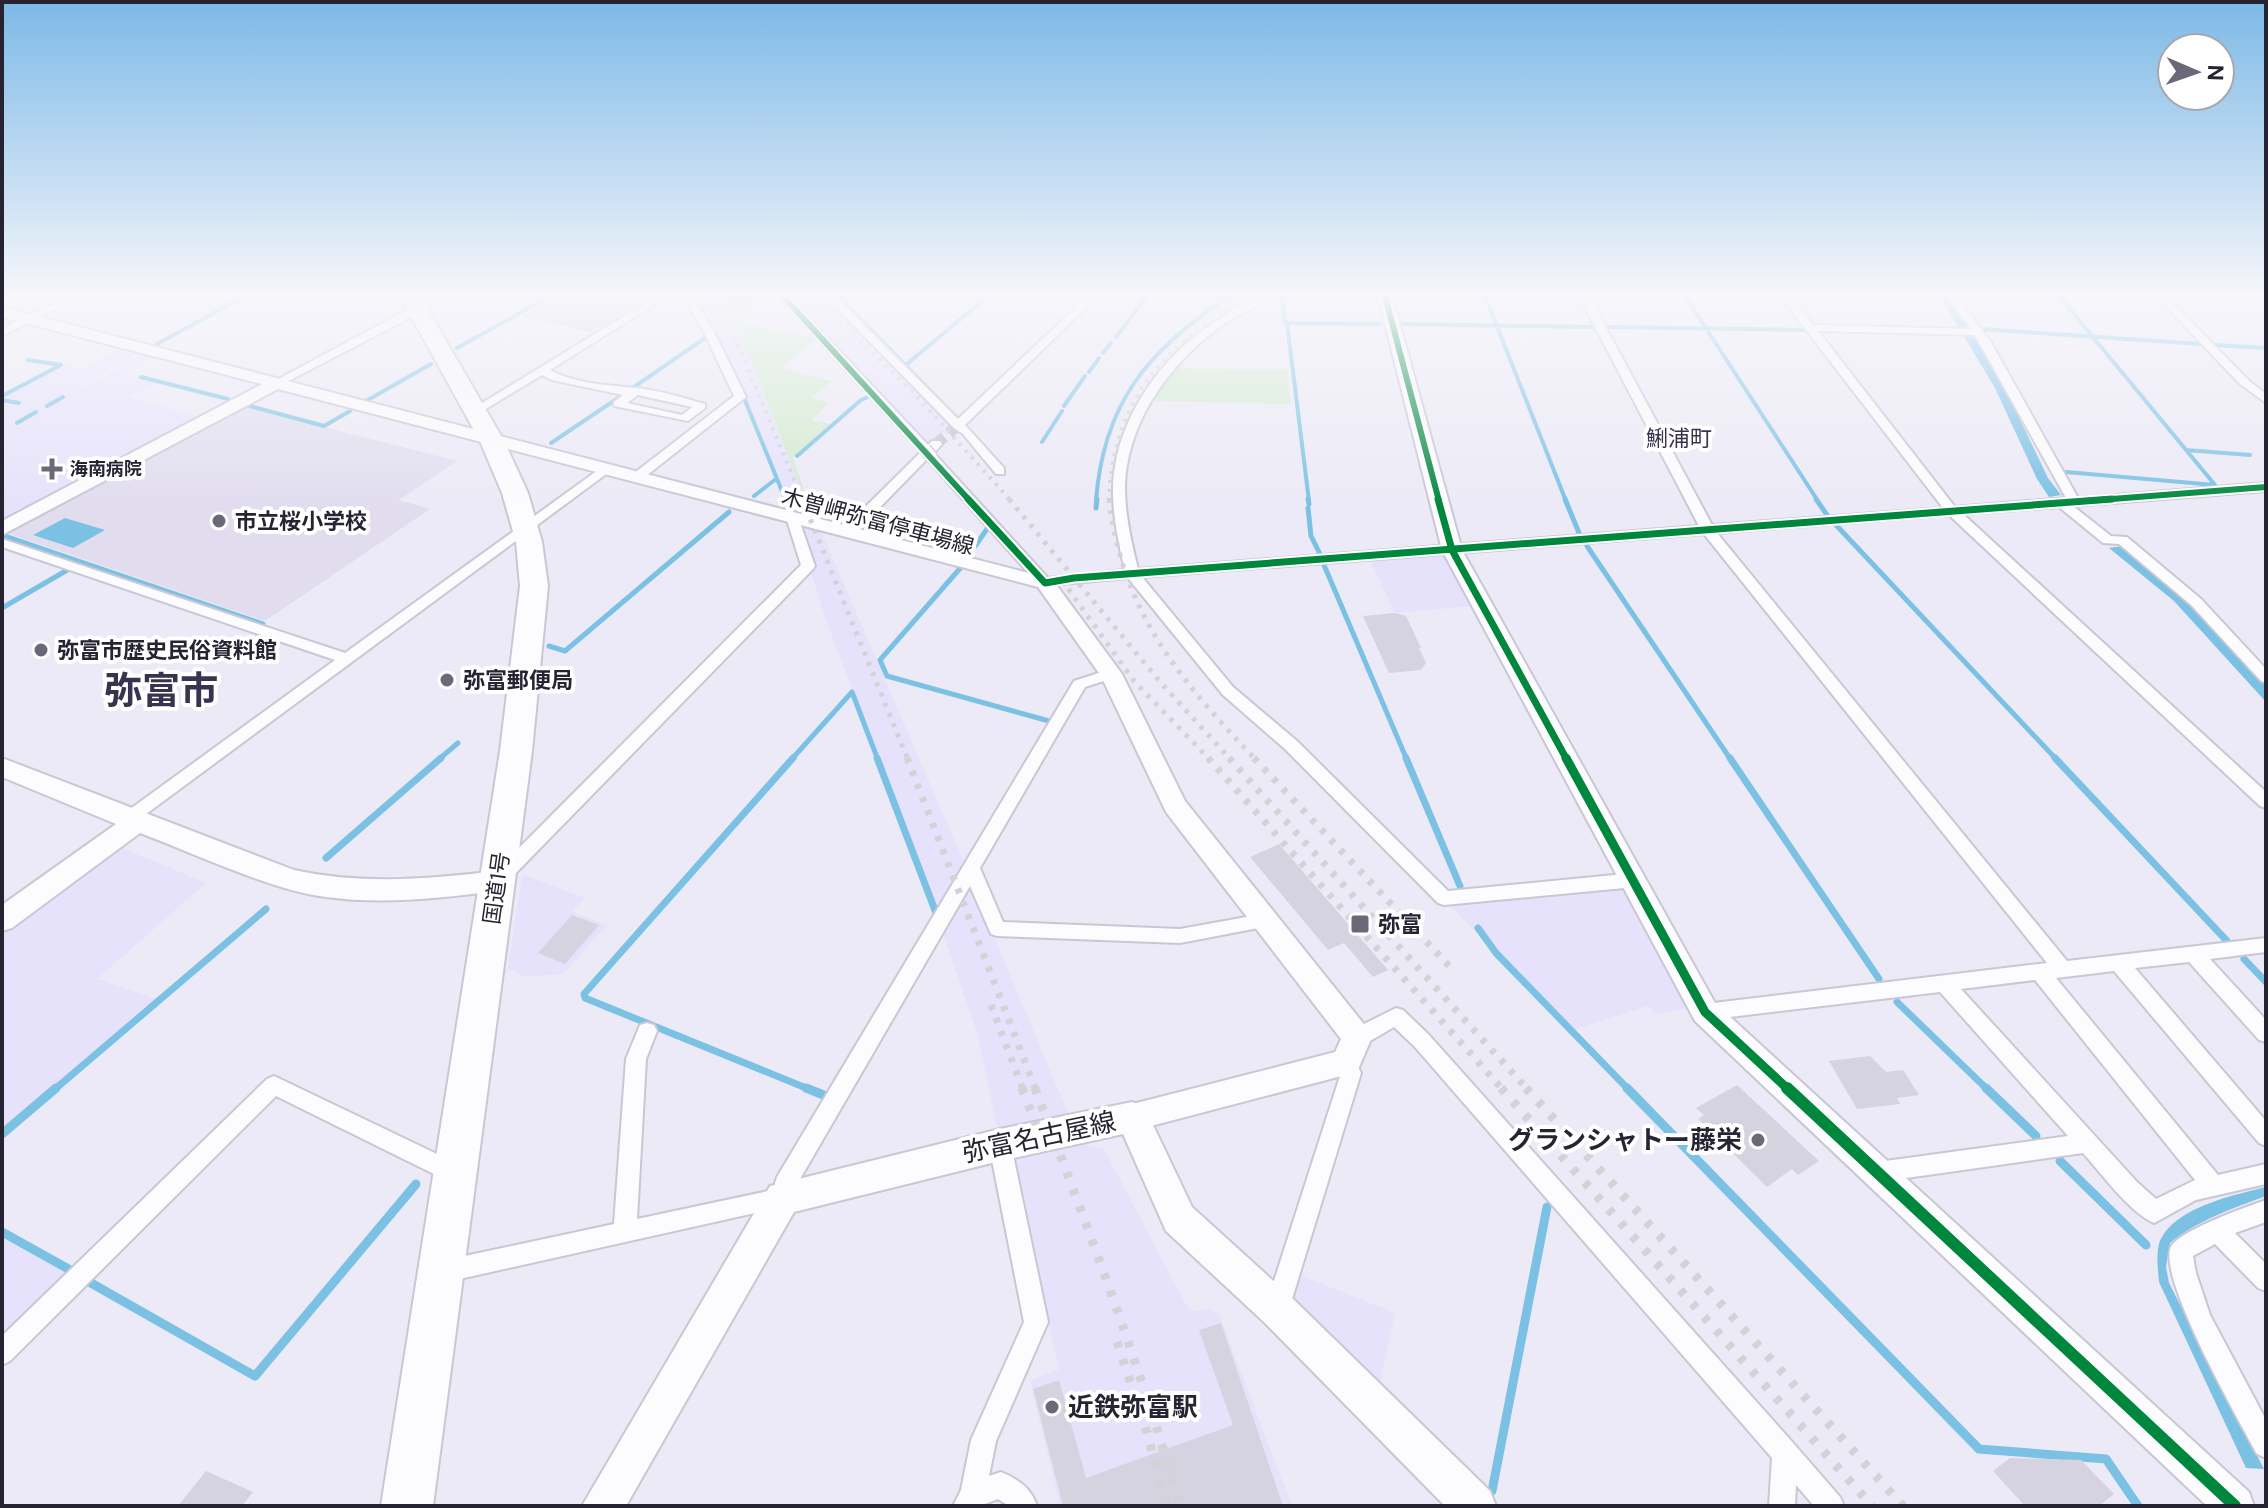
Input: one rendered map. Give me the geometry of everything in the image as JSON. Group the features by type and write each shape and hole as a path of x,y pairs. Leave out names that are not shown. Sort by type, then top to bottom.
{"highway":[{"name":"国道1号","path":"407,1506 516,751 534,586 525,527 515,493 484,426 450,366"}],"main road":[{"name":"弥富名古屋線","path":"783,1198 1000,1145 1132,1117 1179,1219 1277,1309 1475,1506"},
{"path":"603,1506 783,1198"}],"street":[{"name":"木曽岬弥富停車場線","path":"213,366 277,383 484,426 605,469 1045,583"},
{"path":"2,529 306,366"},
{"path":"484,426 548,366"},
{"path":"637,477 740,397 725,366"},
{"path":"850,366 929,449 1085,634 1111,674 1175,806 1263,921 1352,1050 1351,1073 1277,1309"},
{"path":"899,366 967,432 1000,471"},
{"path":"961,423 1020,366"},
{"path":"1172,366 1153,388 1138,413 1121,465 1124,540 1133,575 1228,691 1291,745 1444,898 1635,880"},
{"path":"1404,366 1452,550 1705,1012 2235,1506"},
{"path":"1621,366 1707,529 2062,968"},
{"path":"1841,366 1952,511 2266,802"},
{"path":"1998,366 2068,502 2108,540 2122,540 2196,602 2266,678"},
{"path":"2229,366 2266,400"},
{"path":"542,370 556,378 620,392 636,391 701,406 684,419 618,404 636,391"},
{"path":"849,531 929,449"},
{"path":"2,920 605,469"},
{"path":"1045,583 2266,487"},
{"path":"2,767 132,820 291,879 325,887 414,891 497,881 808,566 792,517"},
{"path":"2,543 348,659"},
{"path":"440,1272 783,1198 785,1184 1079,684 1111,674"},
{"path":"971,868 997,929 1180,936 1263,921"},
{"path":"1705,1012 2266,945"},
{"path":"2193,953 2266,1034"},
{"path":"2118,962 2266,1136"},
{"path":"2039,971 2213,1186"},
{"path":"1944,983 2129,1189 2154,1212 2192,1191 2266,1174"},
{"path":"1132,1117 1352,1050 1396,1016 1831,1506"},
{"path":"625,1230 636,1059 647,1031"},
{"path":"2,1353 274,1085 455,1173"},
{"path":"1878,1172 2088,1143"},
{"path":"970,1500 984,1440 1036,1322 1000,1145"},
{"path":"2266,1211 2216,1230 2181,1251 2182,1273 2192,1301 2266,1445"},
{"path":"2216,1230 2266,1280"},
{"path":"1782,1506 1785,1453"},
{"path":"970,1500 1001,1485 1022,1500 1024,1506"}],"shaded area":[{"name":"海南病院","path":"60,366 81,369 115,366 82,385 87,386 123,366 135,366 124,372 158,382 129,397 200,417 2,521 2,396"},
{"path":"731,366 760,366 812,516 791,510"},
{"path":"852,366 894,366 953,426 927,448"},
{"name":"市立桜小学校","path":"242,406 457,461 399,500 430,509 265,621 4,532"},
{"path":"796,523 820,529 966,867 938,914 824,615"},
{"path":"1446,556 1473,606 1395,613 1370,560"},
{"path":"120,847 206,883 97,979 157,999 2,1130 2,933"},
{"path":"522,874 585,898 572,912 607,925 563,974 526,977 508,969"},
{"path":"970,879 1070,1118 998,1132 977,1033 941,927"},
{"path":"1625,885 1690,1008 1655,1014 1648,1006 1570,1031 1449,904"},
{"path":"1083,1137 1087,1145 1104,1149 1185,1303 1192,1311 1207,1309 1219,1314 1292,1506 1060,1506 1030,1380 1059,1370 1010,1154"},
{"path":"2,1238 72,1276 2,1345"},
{"path":"1292,1272 1395,1313 1379,1386 1286,1293"}],"green space":[{"path":"753,366 783,366 781,368 832,381 811,398 829,403 811,420 830,424 793,457 812,516"},
{"path":"1175,368 1287,370 1291,404 1151,401"}],"water":[{"path":"1982,366 1995,366 2048,478 2061,495 2049,497 2037,479"},
{"path":"65,518 105,530 73,548 33,535"},
{"path":"2123,546 2190,602 2266,684 2266,702 2174,601 2109,548"},
{"path":"2266,1187 2266,1196 2203,1222 2170,1243 2166,1267 2169,1283 2264,1469 2246,1468 2159,1282 2157,1258 2159,1244 2176,1221 2205,1205"}],"building":[{"path":"1395,613 1406,616 1421,648 1426,663 1421,670 1389,673 1363,616"},
{"path":"1279,844 1388,970 1373,977 1344,943 1328,950 1250,857"},
{"path":"572,915 599,925 565,964 538,953"},
{"path":"1870,1056 1886,1072 1903,1070 1919,1095 1897,1098 1900,1104 1857,1109 1829,1061"},
{"name":"グランシャトー藤栄","path":"1737,1085 1819,1161 1798,1175 1792,1169 1767,1187 1698,1119 1704,1115 1696,1108"},
{"name":"近鉄弥富駅","path":"1221,1323 1283,1506 1063,1506 1033,1389 1059,1380 1086,1478 1233,1425 1199,1330"},
{"path":"2010,1458 2081,1460 2114,1494 2099,1506 2025,1506 1993,1471"},
{"path":"206,1471 253,1492 242,1506 178,1506"}],"waterway":[{"path":"2,396 58,366"},
{"path":"366,401 427,366"},
{"path":"634,387 664,366"},
{"path":"906,366 944,405"},
{"path":"1089,372 1093,366"},
{"path":"1096,501 1108,436 1119,409 1147,366"},
{"path":"1292,366 1309,501"},
{"path":"1513,366 1566,501"},
{"path":"1731,366 1818,501"},
{"path":"2117,366 2186,450"},
{"path":"1064,406 1085,376"},
{"path":"141,377 228,399"},
{"path":"742,393 786,501"},
{"path":"551,443 621,396"},
{"path":"797,456 861,400 870,396"},
{"path":"47,406 63,397"},
{"path":"2,400 19,403"},
{"path":"246,405 324,426 350,411"},
{"path":"1042,442 1062,411"},
{"path":"17,423 36,412"},
{"path":"2066,472 2215,485 2186,450"},
{"path":"2186,450 2250,455"},
{"path":"754,496 776,479"},
{"path":"785,499 789,508"},
{"path":"1096,508 1097,499"},
{"path":"1308,499 1309,504"},
{"path":"1565,499 1579,533"},
{"path":"1816,499 1827,515"},
{"path":"1308,508 1311,536 1321,556"},
{"path":"549,646 565,651 729,512"},
{"path":"967,558 989,526 986,522"},
{"path":"1836,525 2057,760"},
{"path":"2,535 263,624"},
{"path":"1587,546 1731,760"},
{"path":"963,565 880,660 887,676 1049,721"},
{"path":"1324,565 1407,760"},
{"path":"2,608 69,569"},
{"path":"791,760 852,692 878,760"},
{"path":"438,760 458,743"},
{"path":"326,858 441,758"},
{"path":"793,758 584,994 585,998 811,1090"},
{"path":"877,758 936,913"},
{"path":"1406,758 1460,886"},
{"path":"1730,758 1879,979"},
{"path":"2055,758 2227,941"},
{"path":"54,1090 266,909"},
{"path":"1478,928 1496,953 1629,1090"},
{"path":"2244,959 2266,982"},
{"path":"1897,1002 1988,1090"},
{"path":"2,1134 56,1088"},
{"path":"806,1088 811,1090"},
{"path":"1627,1088 1979,1449 2106,1459 2138,1506"},
{"path":"1986,1088 2036,1136"},
{"path":"811,1090 826,1096"},
{"path":"2060,1161 2146,1245"},
{"path":"91,1283 255,1376 416,1184"},
{"path":"1492,1491 1547,1207"},
{"path":"2,1232 72,1271"}],"tunnel":[{"path":"936,444 961,423"}],"railway":[{"path":"747,366 803,501"},
{"path":"887,366 1011,501"},
{"path":"1109,500 1121,432 1133,404 1159,366"},
{"path":"802,499 908,760"},
{"path":"1009,499 1161,683 1231,760"},
{"path":"1109,500 1127,576 1159,642 1203,701 1256,760"},
{"path":"1062,580 1134,681 1210,760"},
{"path":"907,758 1036,1090"},
{"path":"1208,758 1503,1090"},
{"path":"1229,758 1528,1090"},
{"path":"1254,758 1453,970"},
{"path":"991,1005 1023,1090"},
{"path":"1022,1088 1036,1125"},
{"path":"1035,1088 1130,1348 1180,1506"},
{"path":"1501,1088 1872,1506"},
{"path":"1526,1088 1903,1506"},
{"path":"1117,1342 1147,1432 1166,1506"}],"cycle path":[{"path":"847,366 1045,583 1074,578 2266,487"},
{"path":"1404,366 1452,550 1705,1012 2235,1506"}],"place":[{"name":"海南病院","path":"52,469"},
{"name":"市立桜小学校","path":"219,521"},
{"name":"弥富市歴史民俗資料館","path":"41,650"},
{"name":"弥富郵便局","path":"447,680"},
{"name":"弥富","path":"1360,924"},
{"name":"グランシャトー藤栄","path":"1758,1140"},
{"name":"近鉄弥富駅","path":"1052,1407"}],"district":[{"name":"鯏浦町","path":"1679,438"},
{"name":"弥富市","path":"161,691"}]}
